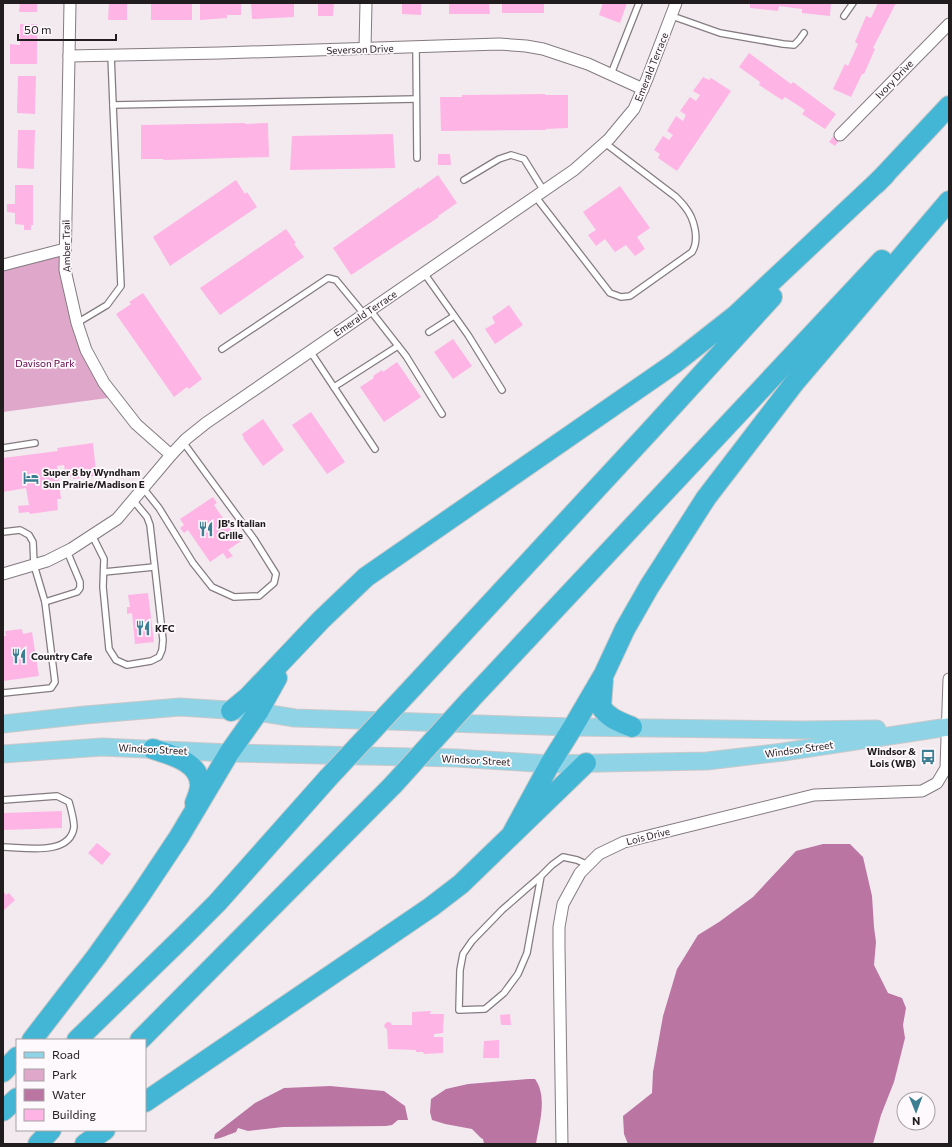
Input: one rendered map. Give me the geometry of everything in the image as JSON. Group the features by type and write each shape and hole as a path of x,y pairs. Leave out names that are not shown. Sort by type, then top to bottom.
{"highway":[{"path":"78,1039 217,902 328,778 949,106"},
{"path":"231,711 248,697 297,645 366,577 675,363 736,315 885,175"},
{"path":"141,1039 393,785 470,700 949,189"},
{"path":"513,832 550,764 604,674 625,629 706,498 795,382 949,201"},
{"path":"33,1039 92,963 139,897 193,813 229,753 258,712 297,645"},
{"path":"604,674 601,707 605,713 632,727"},
{"path":"153,749 180,759 196,772 200,786 193,813"},
{"path":"146,1101 431,907 460,884 586,763"},
{"path":"3,1072 16,1058"},
{"path":"3,1112 16,1099"},
{"path":"38,1144 50,1131"},
{"path":"85,1144 104,1131"}],"main road":[{"name":"Windsor Street","path":"3,724 180,707 258,712 295,718 573,727 800,730 948,727"},
{"name":"Windsor Street","path":"3,754 102,747 229,753 456,758 550,764 707,761 783,752 948,727"}],"street":[{"name":"Amber Trail","path":"70,3 65,270 77,323 86,350 104,384 136,424 171,455"},
{"path":"365,48 366,3"},
{"name":"Emerald Terrace","path":"3,574 47,561 67,551 117,519 183,442 206,423 574,170 605,143 634,109 676,3"},
{"name":"Ivory Drive","path":"840,135 949,24"},
{"name":"Severson Drive","path":"69,56 499,44 543,49 588,64 643,89"},
{"path":"3,265 65,249"},
{"name":"Lois Drive","path":"562,1144 559,927 563,904 580,872 599,854 624,842 814,795 922,791 937,783 946,768 949,679"}],"lane":[{"path":"611,74 639,3"},
{"path":"844,16 853,3"},
{"path":"672,16 720,33 783,44 794,45 804,33"},
{"path":"416,47 417,158"},
{"path":"77,323 106,305 121,286 111,55"},
{"path":"114,105 416,99"},
{"path":"464,180 499,158 511,155 524,158 540,194 610,293 621,297 630,296 692,252 696,246 696,238 686,207 676,197 605,143"},
{"path":"424,273 468,335 502,390"},
{"path":"222,349 328,278 336,280 406,356 442,414"},
{"path":"429,332 454,316"},
{"path":"334,388 398,346"},
{"path":"310,351 374,449"},
{"path":"143,488 159,508 193,563 212,587 234,597 259,596 274,583 276,574 273,568 254,539 183,442"},
{"path":"3,448 35,443"},
{"path":"92,535 104,559 102,587 109,649 116,660 127,664 151,661 159,657 162,650 163,640 148,521 147,517 133,500"},
{"path":"3,532 20,530 29,535 33,542 34,565 44,602 55,682 51,688 3,693"},
{"path":"44,602 77,592 80,588 80,582 67,551"},
{"path":"104,572 154,567"},
{"path":"3,800 57,796 69,802 74,826 70,838 56,847 42,849 3,847"},
{"path":"541,876 528,953 518,974 504,993 485,1009 459,1010 460,970 463,954 472,942 502,910 541,876 552,864 563,857 577,860 588,865"}],"green space":[{"name":"Davison Park","path":"65,249 77,323 115,397 3,412 3,265"}],"water":[{"path":"823,844 850,844 863,857 872,896 876,942 874,965 888,993 902,998 906,1008 903,1025 905,1038 894,1082 881,1115 873,1144 628,1144 624,1134 623,1116 652,1093 653,1072 663,1016 677,969 698,935 719,922 753,897 796,851"},
{"path":"535,1079 539,1086 542,1102 542,1111 536,1144 484,1144 483,1139 472,1129 432,1120 430,1112 431,1099 446,1089 468,1084"},
{"path":"330,1086 384,1091 405,1106 408,1120 398,1120 392,1125 386,1126 283,1127 248,1131 238,1128 236,1132 214,1139 215,1134 255,1103 284,1088"}],"building":[{"path":"20,3 37,3 37,12 19,12"},
{"path":"109,3 127,3 127,20 108,20"},
{"path":"151,3 192,3 192,20 151,20"},
{"path":"200,3 241,3 241,15 227,15 227,18 200,20"},
{"path":"251,3 294,3 294,17 252,19"},
{"path":"318,3 334,3 333,16 318,16"},
{"path":"402,3 421,3 421,15 402,14"},
{"path":"449,3 489,3 490,14 449,14"},
{"path":"502,3 544,3 544,13 502,13"},
{"path":"603,3 627,3 620,23 599,15"},
{"path":"750,3 831,3 830,16 802,13 802,9 779,6 778,11 750,8"},
{"path":"878,3 896,3 873,48 875,49 864,74 862,74 851,97 833,89 845,64 848,66 858,44 855,42 866,16 871,18"},
{"path":"20,24 37,24 37,64 10,64 10,44 20,45"},
{"path":"749,53 791,84 793,82 836,114 825,129 802,114 805,110 785,97 782,100 759,85 760,82 739,67"},
{"path":"18,76 36,76 35,114 17,113"},
{"path":"703,77 709,80 711,78 731,91 677,171 658,158 660,154 654,150 663,136 669,140 673,135 667,131 676,116 683,121 686,115 680,111 690,97 696,101 700,95 693,91"},
{"path":"462,95 568,95 568,128 546,130 441,131 440,97 462,97"},
{"path":"268,123 269,157 164,160 141,159 141,125"},
{"path":"18,130 35,130 34,169 17,168"},
{"path":"393,134 395,168 290,170 292,136"},
{"path":"834,135 840,139 835,146 829,142"},
{"path":"438,154 450,154 451,165 438,165"},
{"path":"438,175 457,203 438,216 439,217 351,275 333,248"},
{"path":"236,180 245,194 247,192 257,207 170,266 153,237"},
{"path":"15,185 33,185 33,225 31,225 31,230 24,230 24,225 15,224 15,213 7,212 7,204 15,204"},
{"path":"620,186 650,228 637,237 645,249 635,256 626,245 615,252 605,239 596,246 588,235 596,230 583,212"},
{"path":"286,229 296,243 294,244 304,257 220,315 200,288"},
{"path":"143,293 202,379 189,389 187,387 174,397 116,314 131,304 129,302"},
{"path":"509,305 523,325 495,344 485,329 495,323 492,317"},
{"path":"453,339 472,366 453,379 434,352"},
{"path":"397,362 421,397 384,422 360,387 374,378 373,376 382,370 383,372"},
{"path":"311,412 345,462 327,474 292,425"},
{"path":"263,419 284,450 263,466 243,438 242,434"},
{"name":"Super 8 by Wyndham Sun Prairie/Madison E","path":"93,443 96,472 95,476 73,479 73,476 66,477 64,465 57,466 61,499 57,499 58,510 30,514 29,512 19,513 18,506 29,505 26,488 3,492 3,458 58,451 57,448"},
{"name":"JB's Italian Grille","path":"213,497 217,503 214,505 233,533 235,532 241,541 228,550 233,556 227,559 223,553 210,562 188,530 184,533 180,528 184,525 180,519"},
{"name":"KFC","path":"148,593 154,642 135,644 132,613 127,614 127,607 130,607 128,595"},
{"name":"Country Cafe","path":"22,629 23,634 32,632 39,676 3,681 3,636 6,636 5,631"},
{"path":"62,811 62,828 3,830 3,813"},
{"path":"97,843 111,854 102,865 88,853"},
{"path":"3,891 6,895 9,893 15,900 3,911"},
{"path":"431,1011 430,1014 444,1014 443,1033 434,1034 434,1037 443,1037 443,1053 424,1054 423,1052 416,1052 416,1050 388,1049 387,1029 384,1025 387,1022 390,1022 392,1025 412,1025 412,1012"},
{"path":"510,1014 511,1025 501,1025 500,1015"},
{"path":"499,1040 499,1058 483,1058 484,1041"}],"place":[{"name":"Super 8 by Wyndham Sun Prairie/Madison E","path":"31,478"},
{"name":"JB's Italian Grille","path":"206,529"},
{"name":"KFC","path":"143,628"},
{"name":"Country Cafe","path":"19,656"},
{"name":"Windsor & Lois (WB)","path":"928,757"}]}
